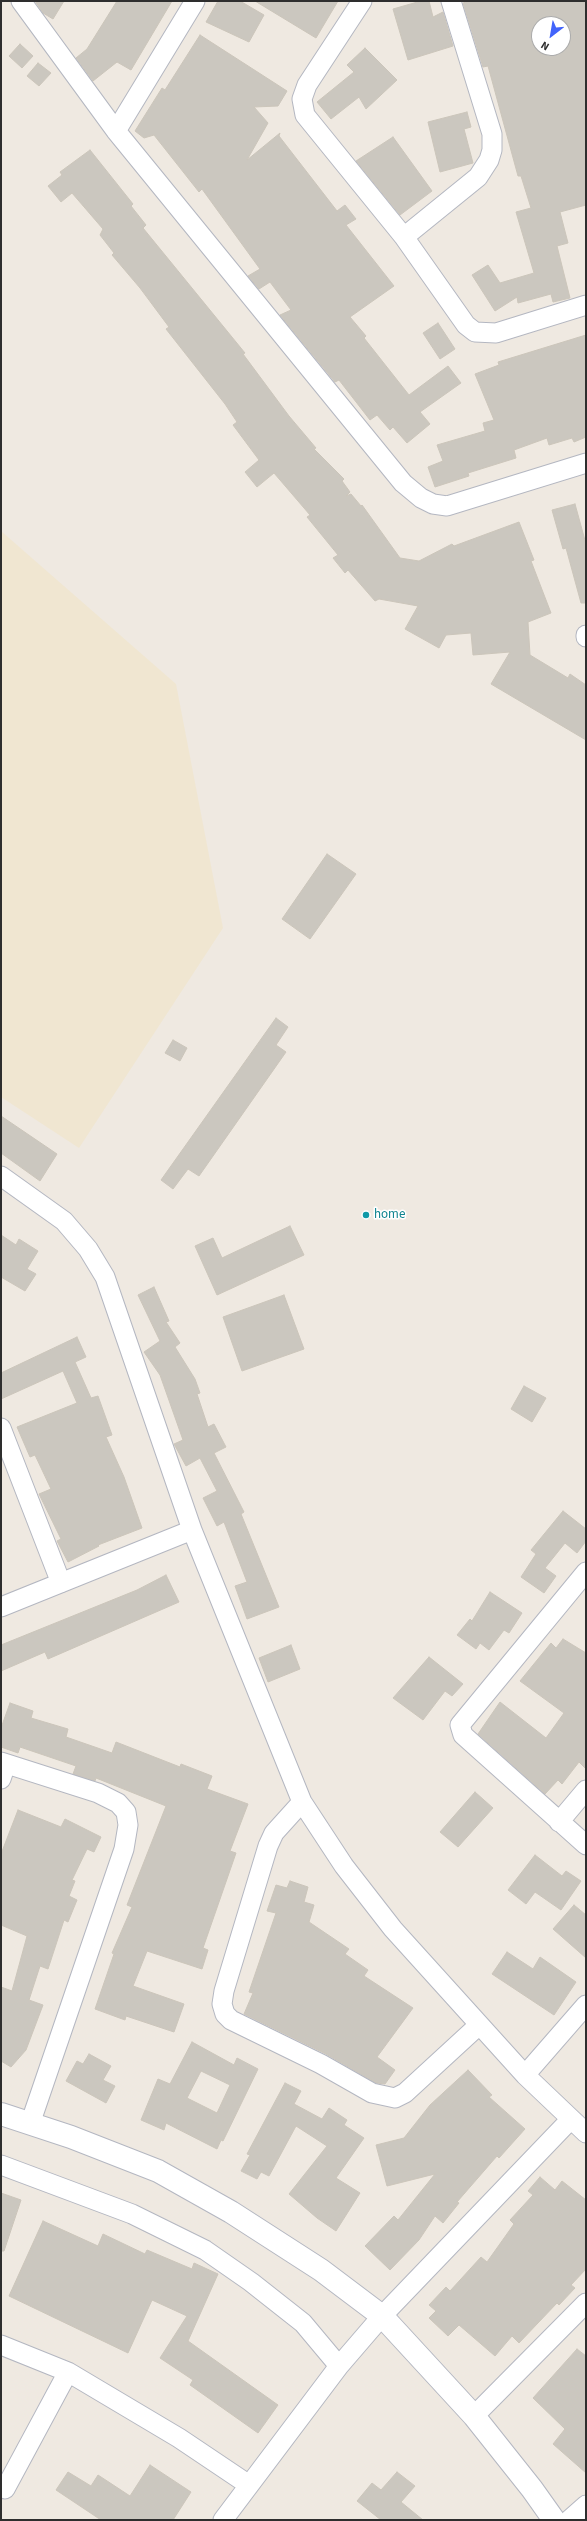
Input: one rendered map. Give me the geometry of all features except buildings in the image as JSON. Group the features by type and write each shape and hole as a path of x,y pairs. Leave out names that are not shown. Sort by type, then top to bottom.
{"street":[{"path":"21,1 116,131 403,483 421,498 433,504 447,506 586,463"},
{"path":"116,131 195,1"},
{"path":"362,1 307,86 302,107 305,115 404,237 466,325 475,332 496,333 586,305"},
{"path":"404,237 478,177 492,150 492,134 451,1"},
{"path":"1,1176 64,1221 88,1249 105,1277 192,1530 302,1802 344,1866 393,1929 525,2075 570,2120 586,2133"},
{"path":"1,1428 61,1583"},
{"path":"1,1607 192,1530"},
{"path":"586,1572 460,1725 463,1735 586,1845"},
{"path":"3,1768 98,1792 118,1803 126,1812 128,1825 124,1849 30,2124"},
{"path":"559,1822 586,1790"},
{"path":"302,1802 274,1833 268,1846 224,1991 222,2004 225,2014 231,2020 321,2064 372,2093 395,2098 405,2093 479,2025"},
{"path":"525,2075 586,2006"},
{"path":"1,2114 71,2137 158,2171 231,2212 315,2266 382,2316 474,2416 532,2489 554,2520"},
{"path":"223,2520 339,2366 382,2316 570,2120"},
{"path":"1,2165 132,2214 205,2250 251,2282 303,2323 339,2366"},
{"path":"474,2416 586,2304"},
{"path":"1,2345 68,2372 180,2438 249,2485"},
{"path":"5,2489 68,2372"},
{"path":"569,2520 586,2505"}],"shaded area":[{"path":"1,531 176,684 223,928 79,1148 1,1097"}],"place":[{"name":"home","path":"366,1215"}]}
